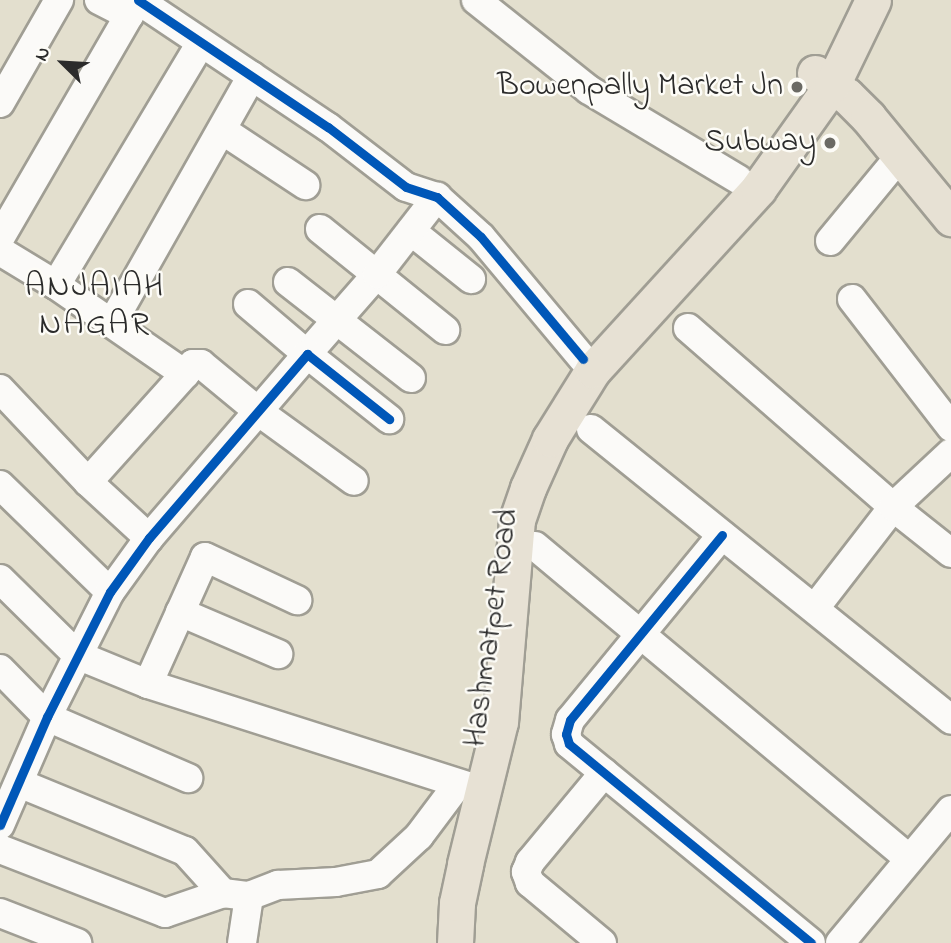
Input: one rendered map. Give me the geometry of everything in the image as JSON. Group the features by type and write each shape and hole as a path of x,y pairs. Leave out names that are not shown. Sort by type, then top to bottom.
{"main road":[{"path":"455,943 471,787 500,722 517,520 544,436 583,359 823,79 832,48 853,0"},
{"path":"544,436 593,370 758,189 873,0"},
{"path":"823,79 868,117 951,218"},
{"name":"Hashmatpet Road","path":"441,943 443,901 450,862 471,787"}],"street":[{"path":"0,103 59,0"},
{"path":"99,0 135,5 201,43 328,127 406,187 437,197 481,237 583,359"},
{"path":"476,0 589,89 738,179"},
{"path":"0,238 135,5"},
{"path":"56,285 201,43"},
{"path":"112,323 253,76"},
{"path":"222,130 306,185"},
{"path":"830,241 901,155"},
{"path":"0,825 76,655 110,592 149,538 377,274 437,197"},
{"path":"320,229 444,330"},
{"path":"411,231 471,279"},
{"path":"0,251 56,285 185,374"},
{"path":"288,282 411,377"},
{"path":"852,299 951,428"},
{"path":"248,304 389,419"},
{"path":"688,328 893,507 951,553"},
{"path":"89,482 193,364 201,364 259,412 354,481"},
{"path":"0,388 89,482 149,538"},
{"path":"591,429 951,720"},
{"path":"815,608 893,507 951,453"},
{"path":"0,485 110,592"},
{"path":"722,535 570,720 566,734 569,744 811,943"},
{"path":"535,547 910,859"},
{"path":"148,684 205,557 297,600"},
{"path":"0,579 76,655 148,684 471,787 378,874 336,882 278,885 165,914 0,849"},
{"path":"180,612 278,654"},
{"path":"0,669 47,717 188,778"},
{"path":"602,943 530,883 526,873 530,862 604,773"},
{"path":"19,783 185,851 236,894 245,936 242,943"},
{"path":"840,943 951,810"},
{"path":"0,914 77,943"}],"cycle path":[{"path":"138,0 328,127 406,187 437,197 481,237 583,359"},
{"path":"0,825 47,717 110,592 149,538 307,354 389,419"},
{"path":"722,535 570,720 566,734 569,744 811,943"}],"place":[{"name":"Bowenpally Market Jn","path":"797,87"},
{"name":"Subway","path":"830,143"}],"district":[{"name":"ANJAIAH NAGAR","path":"95,307"}]}
